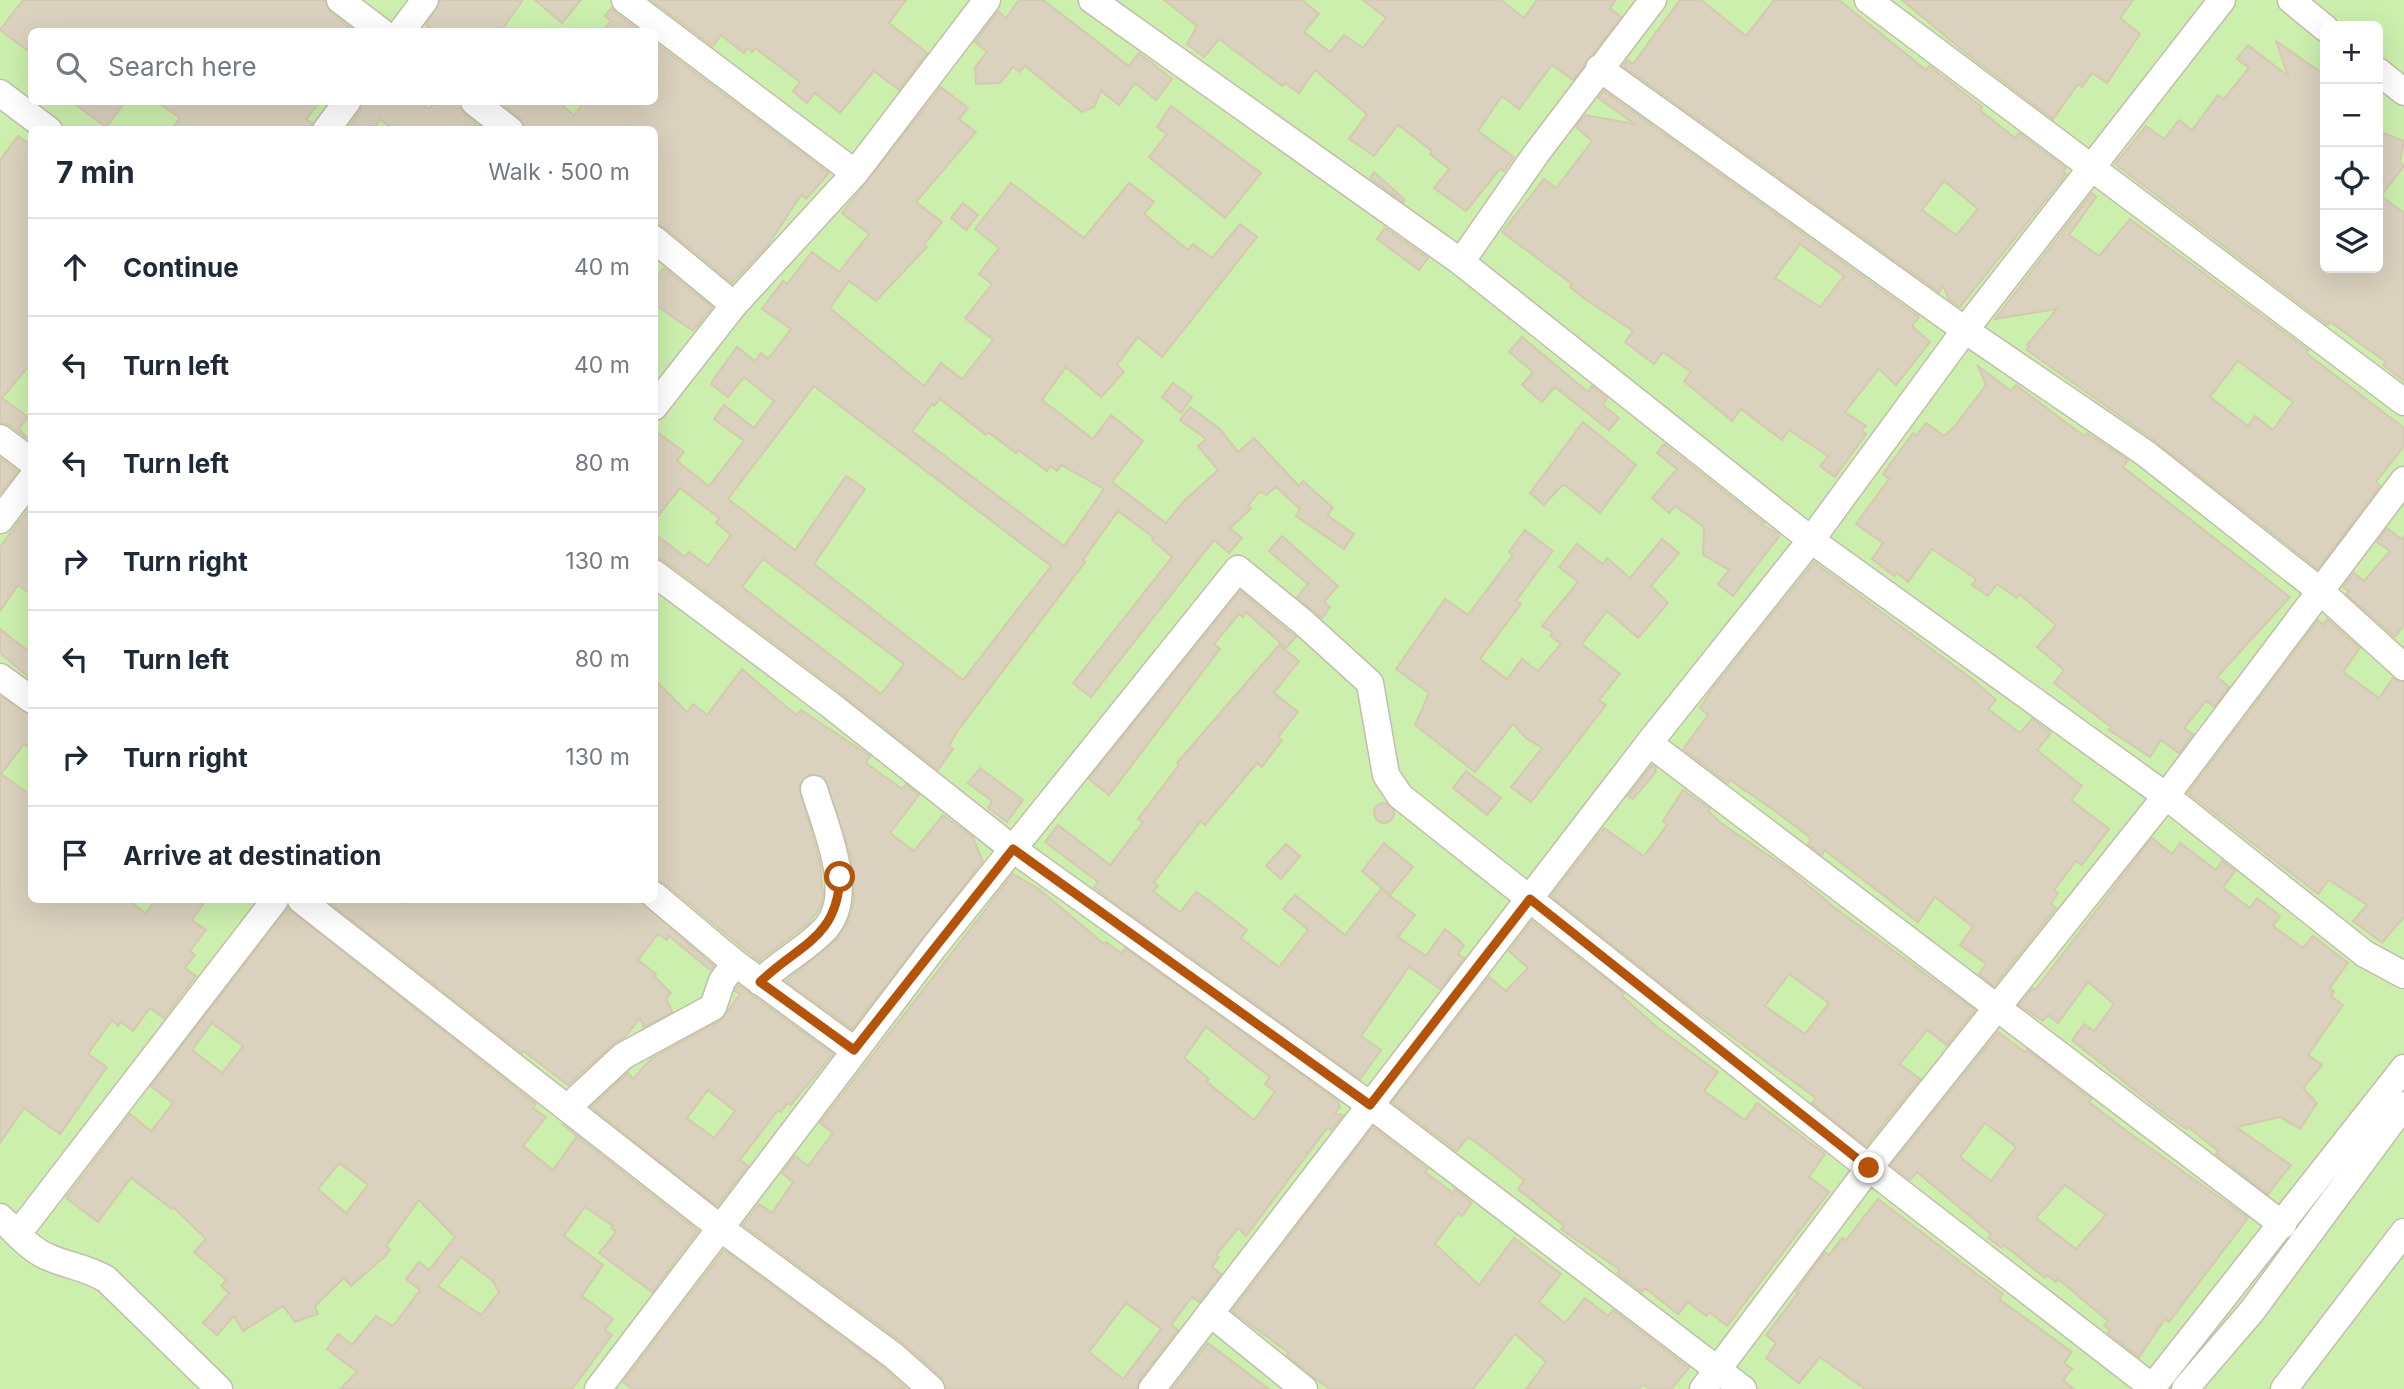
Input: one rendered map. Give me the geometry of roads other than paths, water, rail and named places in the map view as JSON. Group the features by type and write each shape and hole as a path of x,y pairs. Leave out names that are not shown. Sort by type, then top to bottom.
{"street":[{"path":"340,0 377,28"},
{"path":"404,28 425,0"},
{"path":"625,0 855,173"},
{"path":"658,402 734,305 855,173 987,0"},
{"path":"1093,0 1461,262 1811,540 2166,796 2365,954 2404,975"},
{"path":"1461,262 1599,68 1653,0"},
{"path":"1868,0 2404,402"},
{"path":"1152,1389 1649,743 1811,540 1965,330 2222,0"},
{"path":"2291,0 2320,24"},
{"path":"1599,68 1965,330 2145,453 2319,590 2404,667"},
{"path":"2383,75 2404,92"},
{"path":"0,93 44,126"},
{"path":"329,126 345,105"},
{"path":"478,105 505,126"},
{"path":"658,242 734,305"},
{"path":"0,438 28,459"},
{"path":"1710,1380 1869,1168 2166,796 2404,480"},
{"path":"0,520 28,483"},
{"path":"598,1389 854,1050 1238,569 1304,623 1370,683 1386,775 1393,789 1869,1168 2152,1388 2404,1068"},
{"path":"658,576 829,704 1013,849 1370,1105 1710,1380 1743,1389"},
{"path":"0,677 28,697"},
{"path":"1649,743 2283,1225"},
{"path":"760,982 828,926 839,897 840,877 814,789"},
{"path":"658,898 735,963 854,1050"},
{"path":"27,1222 273,903"},
{"path":"305,903 719,1227 801,1285 931,1389"},
{"path":"567,1108 622,1056 713,1007 722,981 735,963"},
{"path":"2185,1389 2252,1311 2404,1105"},
{"path":"0,1217 29,1245 47,1257 87,1268 106,1279 219,1389"},
{"path":"2284,1389 2404,1232"},
{"path":"1210,1313 1304,1389"}]}
